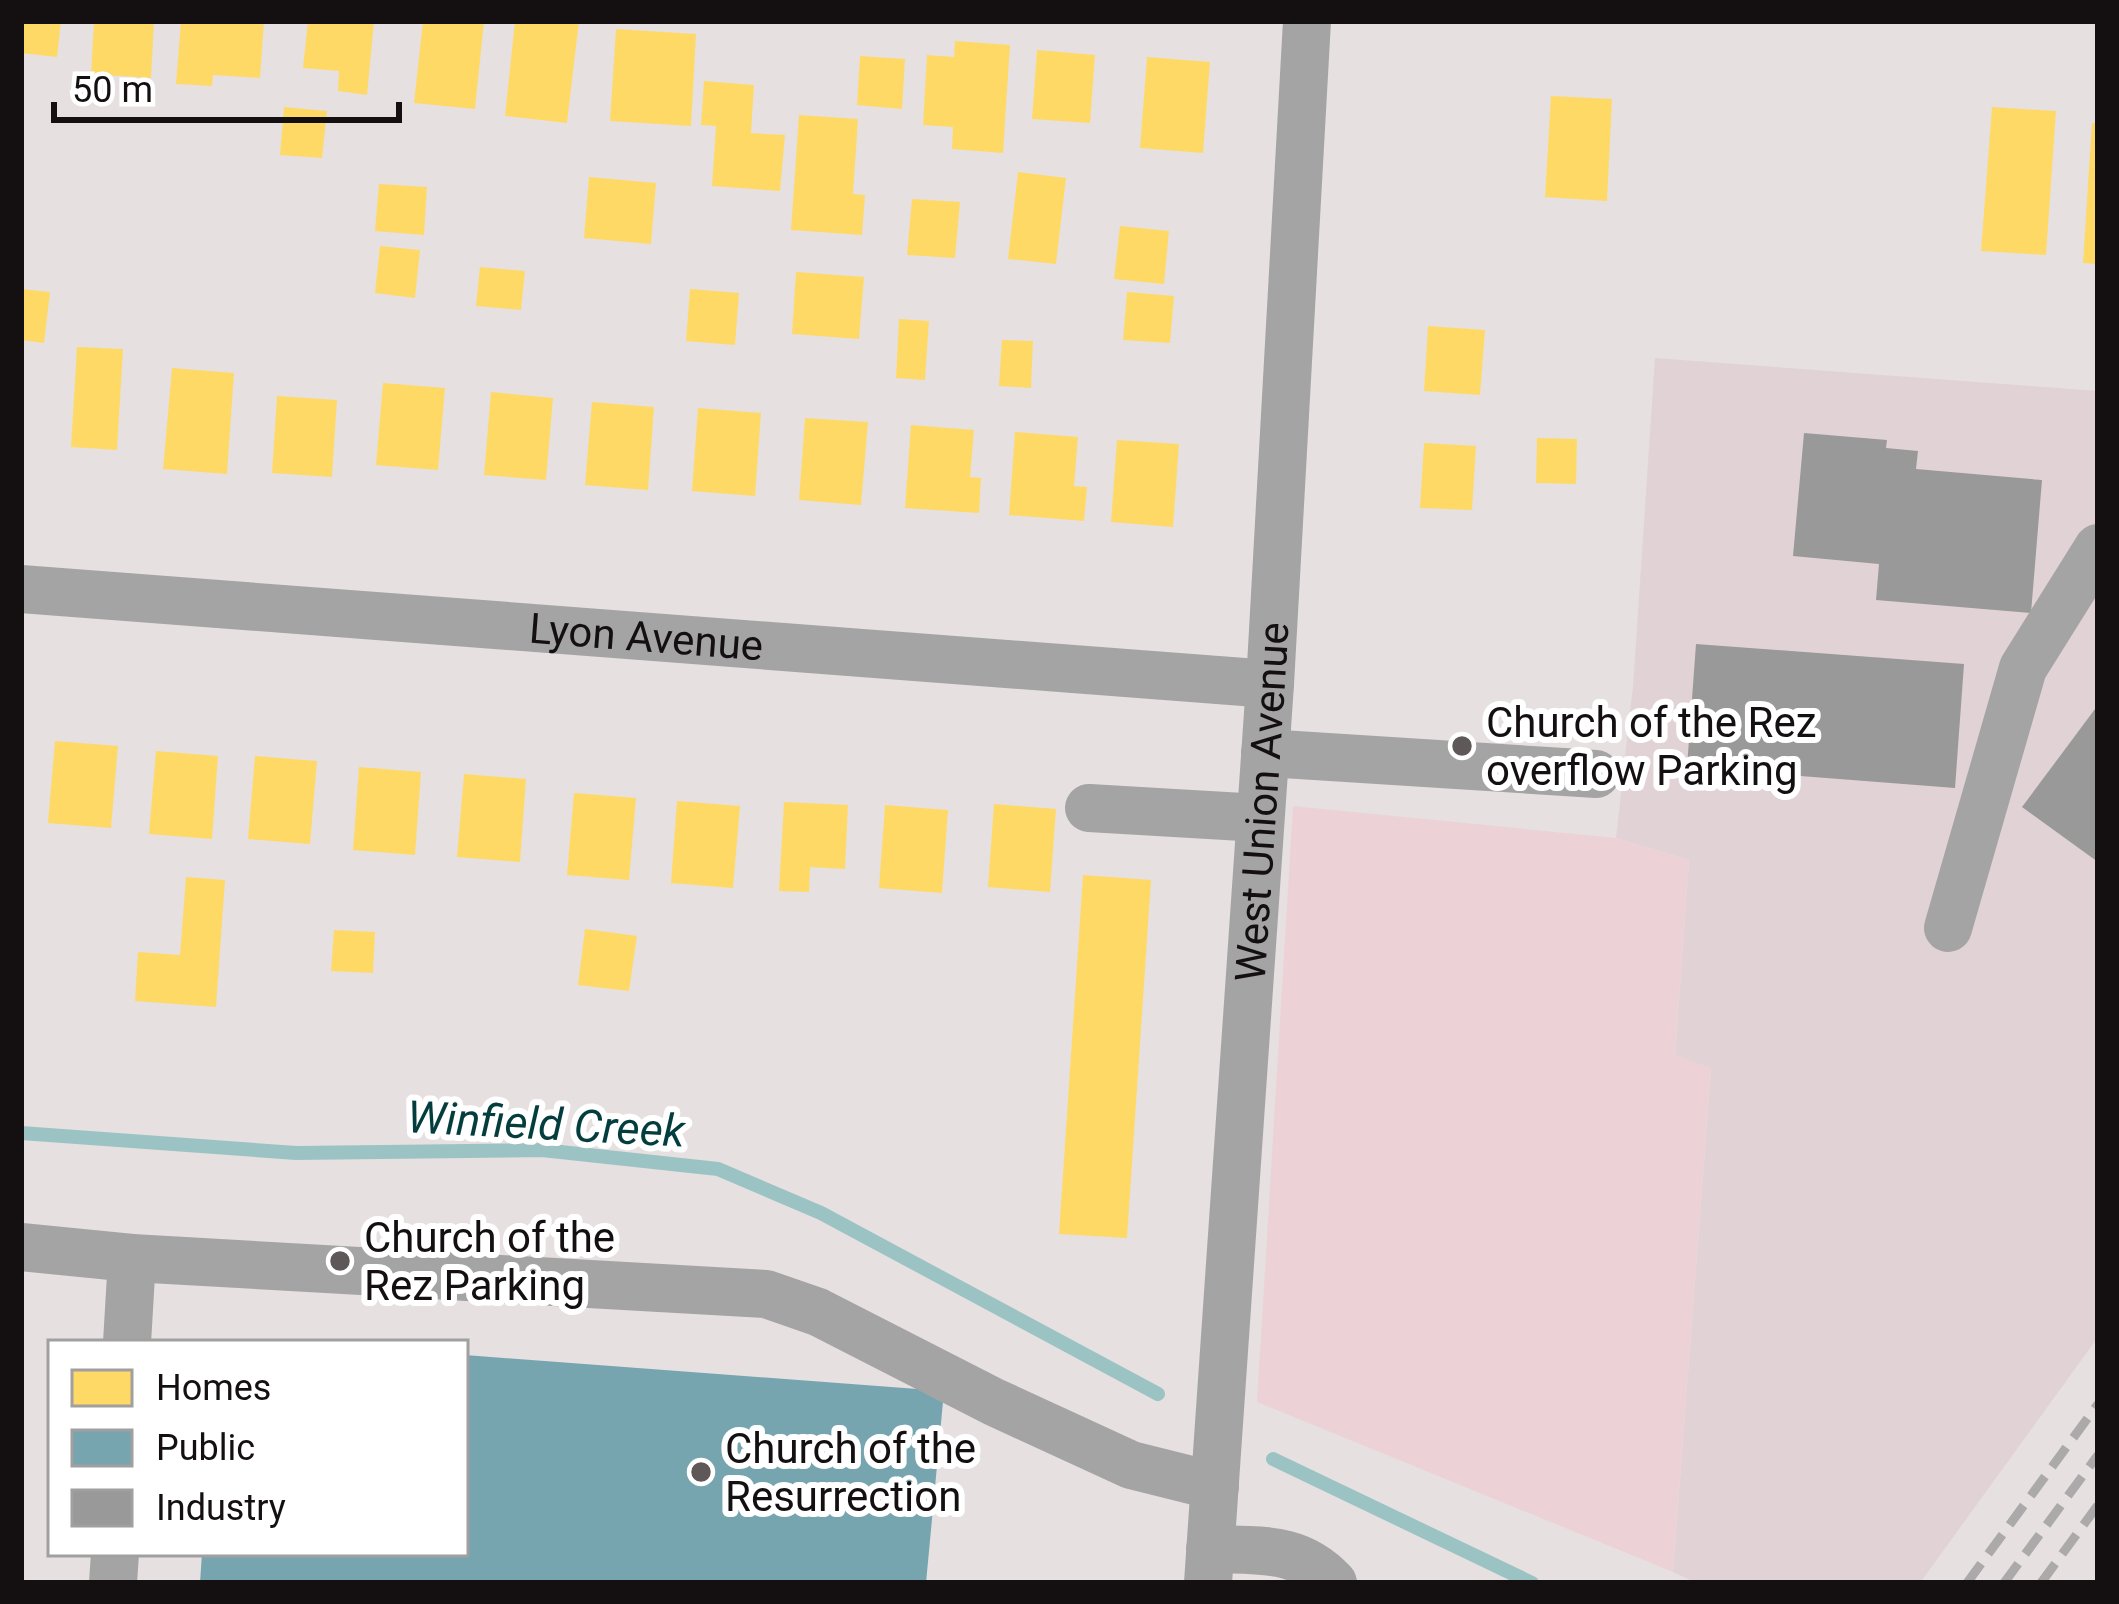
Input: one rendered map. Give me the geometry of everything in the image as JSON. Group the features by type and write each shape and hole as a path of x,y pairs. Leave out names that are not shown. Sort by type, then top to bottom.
{"street":[{"name":"West Union Avenue","path":"1209,1566 1270,684 1307,21"},
{"path":"1948,928 2023,668 2098,548"},
{"name":"Lyon Avenue","path":"21,589 1270,684"},
{"path":"1265,753 1597,774"},
{"path":"1090,808 1261,818"},
{"path":"21,1247 132,1258 766,1294 818,1312 1131,1465 1215,1486"},
{"path":"127,1340 132,1258"},
{"path":"1209,1566 1290,1555 1316,1565 1333,1583"}],"shaded area":[{"path":"1655,358 2098,391 2098,1337 1920,1583 1697,1583 1673,1572 1711,1069 1675,1056 1689,860 1616,838 1633,686"},
{"path":"1293,806 1616,838 1689,860 1675,1055 1711,1068 1673,1572 1257,1402"}],"building: Homes":[{"path":"21,21 61,21 57,57 21,53"},
{"path":"94,21 154,21 151,78 91,74"},
{"path":"181,21 264,21 260,78 213,75 212,86 176,84"},
{"path":"308,21 374,21 367,95 338,91 339,71 303,68"},
{"path":"423,21 484,21 475,109 414,103"},
{"path":"515,21 579,21 567,123 505,116"},
{"path":"616,29 696,34 691,126 610,121"},
{"path":"955,41 1010,45 1003,153 952,149 953,127 923,125 927,55 954,57"},
{"path":"1037,50 1095,55 1090,123 1032,119"},
{"path":"860,56 905,59 902,109 857,105"},
{"path":"1147,57 1210,62 1203,153 1140,148"},
{"path":"704,81 754,85 751,133 785,135 780,191 712,186 716,126 701,125"},
{"path":"1551,96 1612,99 1607,201 1545,197"},
{"path":"284,107 327,111 322,158 280,155"},
{"path":"1992,107 2056,111 2046,255 1981,251"},
{"path":"799,115 858,119 853,194 865,195 862,235 791,230"},
{"path":"2092,123 2098,123 2098,264 2083,263"},
{"path":"1018,172 1066,178 1056,264 1008,259"},
{"path":"589,177 656,183 651,244 584,238"},
{"path":"379,184 427,187 424,235 375,231"},
{"path":"912,199 960,202 955,258 907,255"},
{"path":"1120,226 1169,231 1164,284 1114,279"},
{"path":"380,246 420,250 415,298 375,293"},
{"path":"480,267 525,271 521,310 476,306"},
{"path":"796,272 864,277 859,339 792,334"},
{"path":"21,289 50,292 44,343 21,340"},
{"path":"690,289 739,293 735,345 686,341"},
{"path":"1127,292 1174,296 1170,343 1123,340"},
{"path":"899,319 929,321 925,380 896,378"},
{"path":"1428,326 1485,330 1480,395 1424,391"},
{"path":"1002,340 1033,341 1031,388 999,386"},
{"path":"77,347 123,349 117,450 71,447"},
{"path":"172,368 234,373 227,474 163,469"},
{"path":"383,383 445,388 438,470 376,465"},
{"path":"491,392 553,398 546,480 484,475"},
{"path":"277,396 337,400 332,477 272,473"},
{"path":"592,402 654,407 648,490 585,485"},
{"path":"698,408 761,413 755,496 692,491"},
{"path":"805,418 868,422 861,505 799,500"},
{"path":"911,425 974,430 970,477 981,478 979,513 905,508"},
{"path":"1015,432 1078,437 1074,486 1087,487 1084,521 1009,515"},
{"path":"1537,438 1577,439 1576,484 1536,483"},
{"path":"1117,440 1179,444 1173,527 1111,522"},
{"path":"1424,443 1476,446 1472,510 1420,508"},
{"path":"55,741 118,746 111,828 48,823"},
{"path":"156,751 218,756 212,839 149,834"},
{"path":"255,756 317,761 310,844 248,839"},
{"path":"359,767 421,772 415,855 353,850"},
{"path":"464,774 526,779 520,862 457,857"},
{"path":"574,793 636,798 629,880 567,875"},
{"path":"677,801 740,806 733,888 671,883"},
{"path":"784,802 848,805 845,869 810,867 809,892 779,891"},
{"path":"994,804 1056,809 1050,892 988,887"},
{"path":"885,805 948,810 942,893 879,888"},
{"path":"1083,875 1151,880 1127,1238 1059,1234"},
{"path":"186,877 225,880 216,1007 135,1001 138,952 180,955"},
{"path":"585,929 637,936 629,991 578,985"},
{"path":"334,930 375,932 373,973 331,971"}],"building: Public":[{"name":"Church of the Resurrection","path":"468,1355 944,1391 926,1583 200,1583 202,1556 468,1556"}],"building: Industry":[{"path":"1804,433 1887,440 1886,448 1918,451 1916,469 2042,480 2031,613 1876,600 1879,564 1793,556"},
{"path":"1696,644 1964,664 1955,788 1687,767"},
{"path":"2098,705 2098,862 2022,807"}],"waterway":[{"name":"Winfield Creek","path":"21,1133 296,1153 542,1150 718,1169 821,1213 1158,1394"},
{"name":"Winfield Creek","path":"1273,1459 1532,1583"}],"railway":[{"path":"1967,1583 2098,1404"},
{"path":"2004,1583 2098,1455"},
{"path":"2041,1583 2098,1505"}],"place":[{"name":"Church of the Rez overflow Parking","path":"1462,746"},
{"name":"Church of the Rez Parking","path":"340,1261"},
{"name":"Church of the Resurrection","path":"701,1472"}]}
